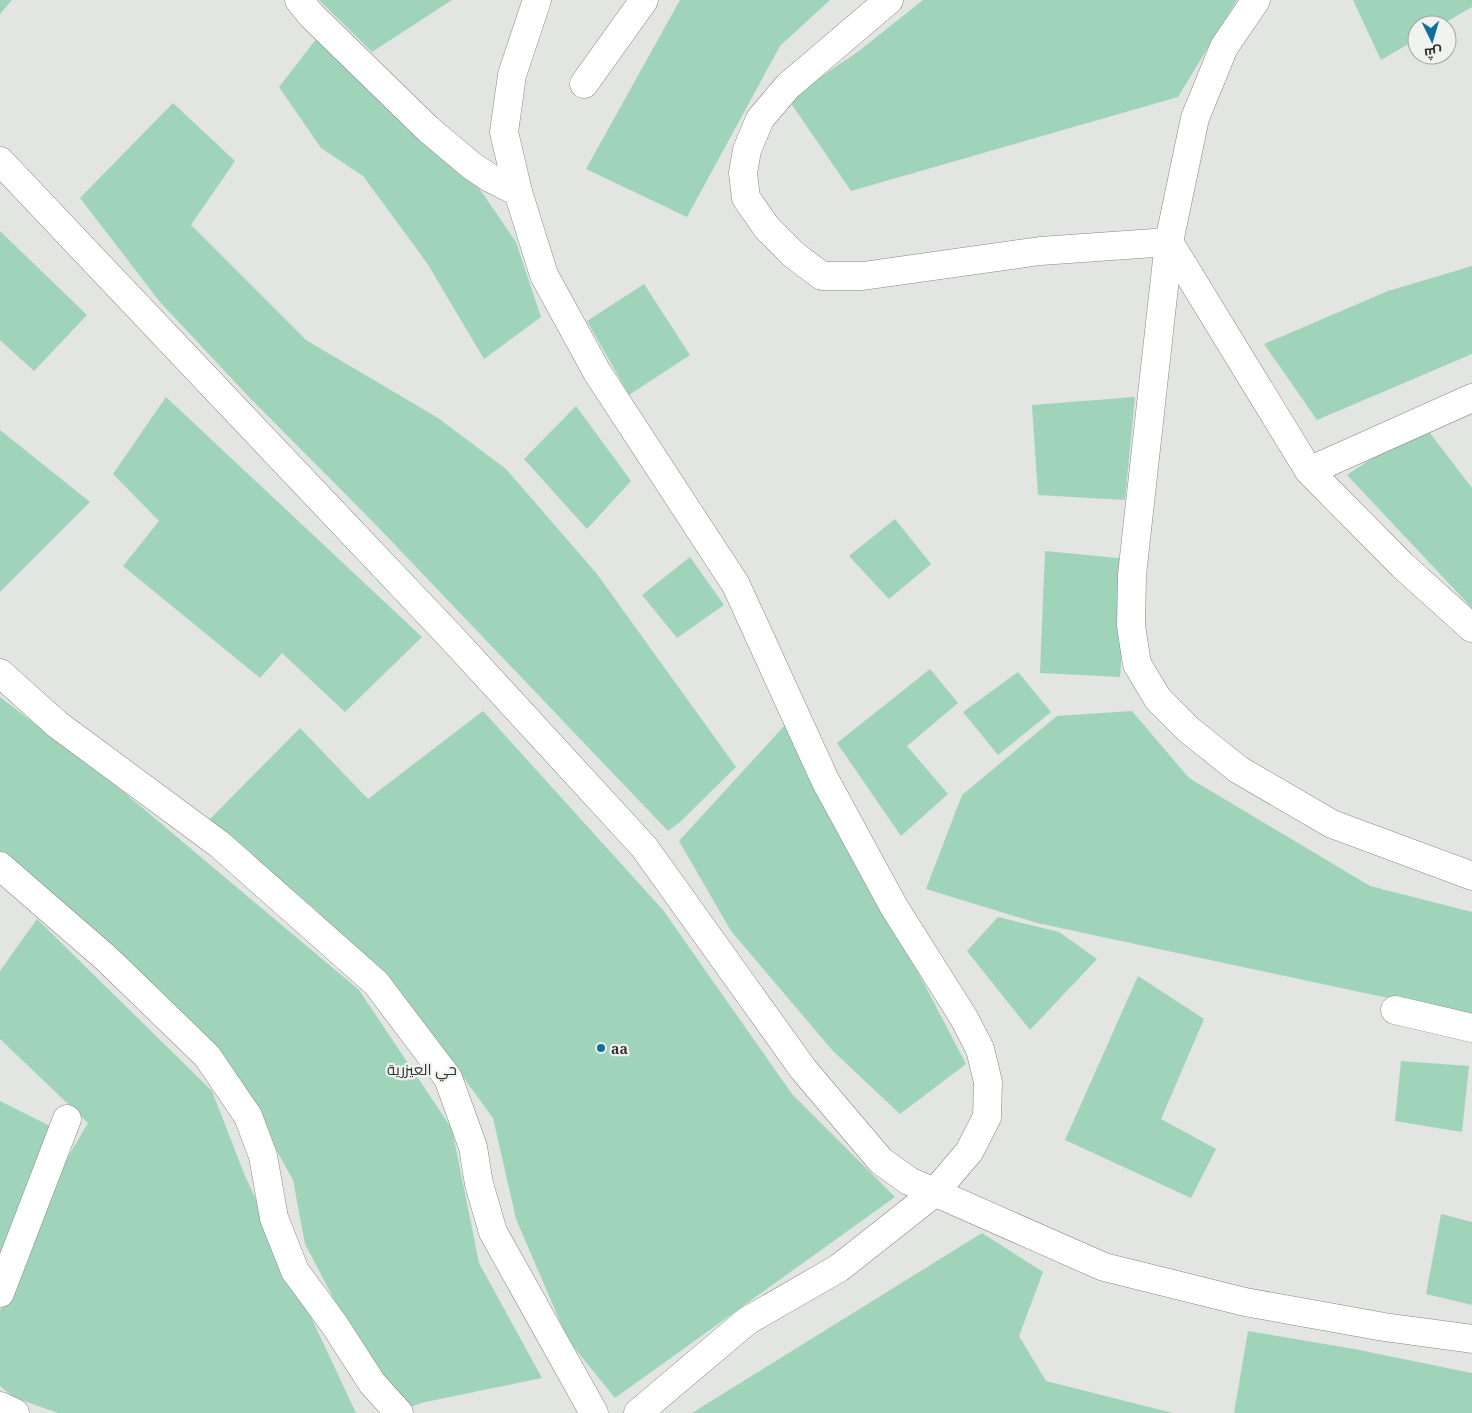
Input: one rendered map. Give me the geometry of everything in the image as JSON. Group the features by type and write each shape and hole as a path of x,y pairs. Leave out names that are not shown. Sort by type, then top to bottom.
{"street":[{"path":"299,0 311,15 428,129 472,166 490,178 518,192"},
{"path":"537,0 512,75 504,132 518,192 544,275 597,372 736,585 824,780 894,907 964,1018 980,1049 988,1082 987,1117 969,1152 934,1193 839,1268 747,1322 638,1413"},
{"path":"584,84 644,0"},
{"path":"890,0 788,86 760,119 747,150 743,173 746,198 767,228 794,254 822,276 863,276 1040,251 1169,242"},
{"path":"1256,0 1224,47 1195,118 1169,242 1132,575 1130,626 1136,664 1158,699 1189,730 1239,770 1332,824 1472,876"},
{"path":"0,161 452,638 644,847 803,1068 881,1161 909,1181 934,1193 1104,1267 1245,1302 1384,1327 1472,1339"},
{"path":"1169,242 1309,471 1402,565 1472,628"},
{"path":"1309,471 1472,398"},
{"path":"0,673 58,725 219,844 376,983 448,1078 473,1146 479,1184 493,1232 594,1413"},
{"path":"0,866 107,959 207,1056 248,1116 263,1156 274,1218 294,1271 334,1324 372,1382 399,1413"},
{"path":"1395,1010 1472,1028"},
{"path":"0,1292 67,1119"},
{"path":"0,1406 14,1413"}],"building":[{"path":"0,0 12,0 0,14"},
{"path":"319,0 452,0 372,52"},
{"path":"680,0 830,0 780,46 687,217 586,169"},
{"path":"923,0 1237,0 1178,97 851,191 788,99 859,51"},
{"path":"1353,0 1472,0 1472,7 1457,16 1407,15 1407,45 1381,60"},
{"path":"318,37 479,188 516,242 541,317 484,359 427,263 363,176 321,148 279,87"},
{"path":"173,103 235,161 191,225 306,340 438,418 506,469 597,574 736,767 679,823 668,831 377,526 250,398 160,302 80,198"},
{"path":"0,231 87,315 34,371 0,340"},
{"path":"1472,266 1472,354 1317,420 1264,344 1388,291"},
{"path":"644,284 690,355 629,395 587,321"},
{"path":"166,397 422,637 345,712 282,653 260,678 123,566 159,521 113,474"},
{"path":"1135,397 1125,500 1038,495 1032,405"},
{"path":"576,406 631,481 587,529 524,459"},
{"path":"1423,424 1472,488 1472,608 1347,475"},
{"path":"0,430 90,502 0,592"},
{"path":"895,519 931,564 889,599 849,556"},
{"path":"1045,551 1128,559 1120,677 1040,673"},
{"path":"690,557 724,605 677,638 642,595"},
{"path":"930,669 958,703 907,746 948,794 901,836 837,743"},
{"path":"1018,672 1051,712 998,755 963,712"},
{"path":"0,697 120,789 359,990 452,1129 479,1263 542,1378 421,1403 405,1409 347,1324 305,1244 293,1180 239,1083 44,886 0,852"},
{"name":"aa","path":"483,711 663,910 792,1094 895,1197 615,1398 568,1340 516,1219 493,1118 408,1002 316,910 209,820 300,728 368,799"},
{"path":"1132,711 1189,778 1370,886 1472,912 1472,1016 1037,923 926,889 962,795 1057,716"},
{"path":"785,725 843,841 919,974 966,1064 900,1114 833,1051 731,931 679,841"},
{"path":"998,917 1059,932 1097,959 1030,1030 967,951"},
{"path":"37,919 212,1091 245,1176 356,1413 58,1413 13,1397 0,1386 0,1311 37,1209 88,1123 0,1039 0,971"},
{"path":"1138,976 1204,1019 1161,1119 1216,1149 1191,1198 1065,1140"},
{"path":"1401,1061 1469,1066 1462,1132 1395,1121"},
{"path":"0,1101 52,1127 0,1273"},
{"path":"1441,1214 1472,1222 1472,1305 1426,1294"},
{"path":"982,1233 1043,1272 1019,1336 1046,1381 1173,1413 692,1413"},
{"path":"1248,1331 1354,1349 1472,1373 1472,1413 1234,1413"}],"place":[{"name":"aa","path":"601,1048"}],"district":[{"name":"حي العيزرية","path":"422,1069"}]}
